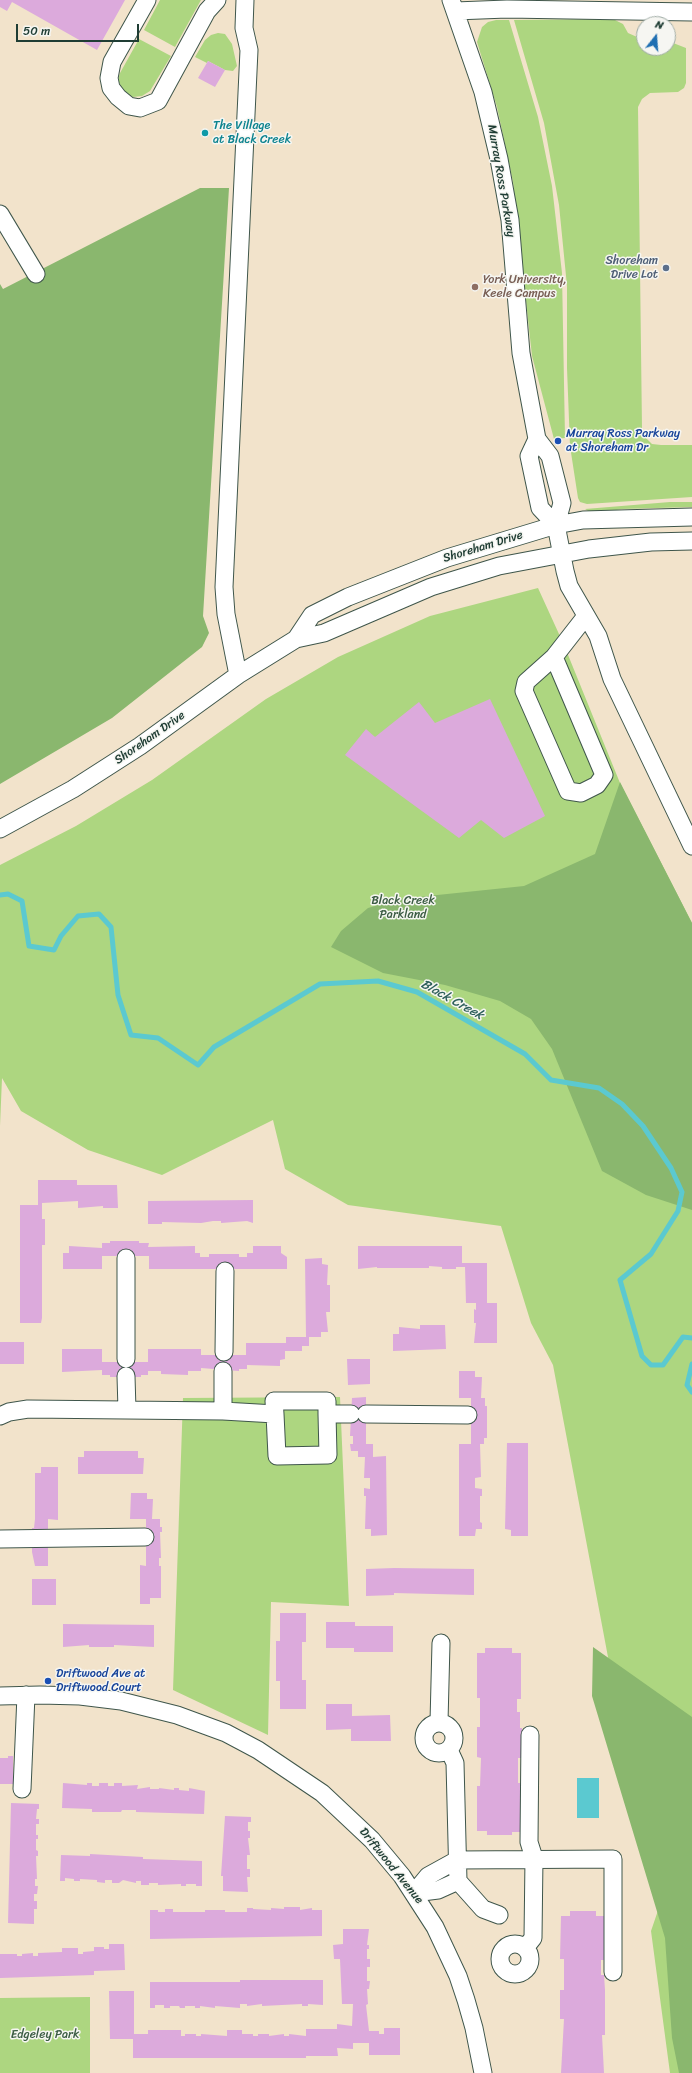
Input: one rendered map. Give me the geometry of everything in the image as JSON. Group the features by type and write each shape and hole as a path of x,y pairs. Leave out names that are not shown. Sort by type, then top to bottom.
{"street":[{"path":"147,0 112,62 109,78 111,88 118,97 129,106 140,108 158,101 207,11 217,0"},
{"path":"238,675 226,614 224,587 249,50 244,28 245,0"},
{"path":"453,6 507,9 692,12"},
{"name":"Murray Ross Parkway","path":"453,6 483,92 499,159 510,220 521,353 537,439 550,456 562,503 556,525 569,586 598,636 612,679 692,846"},
{"path":"0,214 36,274"},
{"path":"537,439 529,456 535,486 540,508 556,525"},
{"name":"Shoreham Drive","path":"296,639 312,615 348,597 447,558 556,525 590,519 692,517"},
{"name":"Shoreham Drive","path":"0,829 73,789 140,746 238,675 296,639 324,633 431,587 499,566 561,553 651,542 692,541"},
{"path":"554,657 604,776 597,785 581,793 568,792 524,691 526,682 554,657 586,616"},
{"path":"126,1258 126,1359"},
{"path":"224,1352 225,1270"},
{"path":"223,1371 223,1411"},
{"path":"126,1376 127,1410"},
{"path":"274,1401 328,1402 327,1414 328,1455 277,1456 274,1401"},
{"path":"0,1416 9,1412 28,1409 223,1411 275,1414"},
{"path":"327,1414 468,1415"},
{"path":"0,1539 145,1537"},
{"path":"439,1722 441,1643"},
{"path":"22,1789 26,1695"},
{"name":"Driftwood Avenue","path":"0,1696 80,1696 121,1701 149,1707 192,1720 239,1740 291,1771 334,1803 372,1840 414,1893 435,1927 458,1976 474,2028 483,2073"},
{"path":"439,1722 448,1726 454,1733 454,1742 449,1750 438,1753 429,1749 426,1745 424,1735 426,1730 434,1723 439,1722"},
{"path":"526,1948 533,1938 534,1858 529,1842 530,1735"},
{"path":"449,1750 455,1763 458,1881 483,1909 499,1915"},
{"path":"414,1893 428,1876 457,1860 534,1858 613,1859 613,1972"},
{"path":"414,1893 438,1890 458,1881"}],"green space":[{"path":"160,0 201,0 175,47 144,30"},
{"path":"613,19 623,24 628,33 636,36 636,56 676,56 676,44 686,48 686,83 684,88 678,92 650,93 642,99 638,107 642,429 643,435 652,444 692,445 692,497 587,504 580,502 578,498 570,446 567,368 567,286 559,205 544,123 514,20"},
{"path":"496,20 509,20 538,117 552,186 562,273 565,438 554,439 532,356 513,182 497,107 477,42 482,27 488,22"},
{"path":"218,33 225,34 232,44 237,66 233,71 225,70 208,61 207,63 195,57 205,40 211,35"},
{"path":"139,39 171,56 150,91 142,96 133,97 126,94 118,80 120,73"},
{"path":"200,188 229,188 203,616 209,633 202,647 112,718 0,784 0,284 3,289"},
{"path":"670,502 692,502 692,507 622,509 599,513 590,512 585,509"},
{"name":"Black Creek Parkland","path":"538,588 564,645 620,783 692,923 692,2073 670,2073 651,1931 680,1846 611,1673 553,1365 531,1323 501,1226 348,1205 285,1169 273,1120 162,1175 88,1150 21,1111 2,1078 0,1126 0,865 76,826 152,780 266,699 338,657 430,616"},
{"path":"620,782 692,923 692,1210 646,1195 602,1171 552,1049 531,1019 500,1001 445,985 383,973 331,947 341,931 368,908 399,899 524,886 595,854"},
{"path":"340,1397 349,1606 271,1602 268,1735 173,1690 183,1398"},
{"path":"593,1647 692,1717 692,2073 679,2073 672,2038 665,1938 592,1696"},
{"name":"Edgeley Park","path":"90,1997 90,2073 0,2073 0,1998"}],"water":[{"path":"577,1778 599,1778 599,1818 577,1818"}],"building":[{"path":"0,0 125,0 97,50 12,2 7,11 0,7"},
{"path":"208,61 225,70 215,87 198,78"},
{"path":"490,699 545,816 504,838 481,820 459,838 345,755 366,729 375,737 419,702 435,723"},
{"path":"38,1180 77,1180 77,1185 117,1185 118,1208 103,1208 103,1206 78,1208 78,1201 42,1203 42,1219 45,1219 45,1245 42,1245 42,1318 41,1323 20,1323 20,1205 38,1205"},
{"path":"253,1200 253,1223 247,1221 221,1223 221,1221 213,1221 201,1223 162,1222 162,1224 148,1224 148,1201"},
{"path":"110,1241 139,1241 139,1243 149,1243 148,1247 195,1246 195,1253 200,1253 200,1257 209,1257 209,1254 239,1254 239,1257 247,1257 247,1253 253,1253 253,1246 281,1246 281,1253 287,1257 287,1269 149,1269 149,1256 102,1256 102,1269 63,1269 63,1253 69,1253 69,1246 102,1248 102,1243 110,1243"},
{"path":"358,1246 462,1246 462,1263 487,1263 487,1303 497,1303 497,1343 474,1343 476,1323 474,1323 474,1309 476,1310 476,1303 466,1303 465,1267 456,1267 456,1269 442,1269 442,1267 429,1266 429,1268 377,1267 358,1269"},
{"path":"322,1258 322,1264 328,1265 327,1285 330,1285 330,1312 326,1312 328,1332 321,1332 321,1337 309,1337 309,1346 302,1346 302,1351 285,1351 285,1359 280,1360 280,1366 247,1365 247,1369 239,1369 239,1371 201,1368 201,1371 188,1371 188,1375 161,1374 161,1371 148,1371 148,1375 141,1375 141,1377 110,1377 110,1375 102,1375 102,1370 62,1372 62,1349 102,1349 102,1362 148,1362 148,1349 201,1349 201,1355 246,1355 246,1343 286,1343 286,1337 306,1337 305,1259"},
{"path":"420,1325 445,1325 446,1349 393,1351 393,1334 399,1334 399,1327 420,1329"},
{"path":"0,1342 24,1342 24,1364 0,1364"},
{"path":"347,1359 370,1359 370,1384 348,1385"},
{"path":"459,1371 475,1371 475,1377 482,1377 481,1398 485,1398 485,1406 487,1406 487,1438 484,1438 484,1444 480,1444 481,1477 475,1478 475,1488 482,1489 482,1496 480,1496 480,1522 482,1523 482,1529 476,1529 475,1536 459,1536 459,1444 471,1444 471,1398 459,1398"},
{"path":"366,1397 366,1444 373,1444 373,1457 386,1456 387,1535 371,1536 371,1529 365,1529 366,1496 364,1496 364,1488 370,1489 370,1478 364,1478 365,1457 358,1457 358,1451 351,1451 350,1444 353,1444 353,1436 350,1436 352,1398"},
{"path":"507,1443 528,1443 528,1536 511,1536 511,1530 505,1529"},
{"path":"84,1451 138,1451 138,1458 144,1458 143,1474 78,1474 78,1457 84,1457"},
{"path":"41,1467 58,1467 58,1520 48,1519 48,1566 35,1566 32,1552 32,1528 34,1528 35,1519 35,1473 41,1473"},
{"path":"131,1493 147,1493 147,1499 153,1499 152,1519 160,1519 160,1527 162,1527 162,1532 160,1532 161,1558 159,1558 159,1566 161,1566 161,1598 150,1598 150,1604 140,1604 140,1565 146,1566 146,1519 130,1519"},
{"path":"366,1569 474,1569 474,1595 394,1593 394,1595 366,1596"},
{"path":"32,1579 56,1579 56,1605 32,1605"},
{"path":"280,1613 306,1613 306,1642 302,1642 302,1680 306,1680 306,1709 280,1709 280,1681 276,1681 276,1641 280,1641"},
{"path":"326,1622 355,1622 355,1626 393,1626 393,1652 354,1652 354,1648 326,1648"},
{"path":"63,1624 154,1625 154,1647 114,1645 114,1647 89,1647 89,1645 63,1647"},
{"path":"485,1648 512,1648 512,1653 521,1653 521,1699 517,1699 517,1712 520,1712 520,1728 522,1728 522,1758 518,1758 518,1783 522,1783 522,1832 512,1832 512,1835 487,1835 487,1831 477,1831 477,1786 480,1786 481,1758 477,1757 477,1727 480,1727 480,1698 477,1698 477,1653 485,1653"},
{"path":"326,1704 352,1704 352,1716 390,1715 391,1741 351,1741 351,1729 326,1730"},
{"path":"8,1756 13,1756 13,1784 0,1784 0,1758 8,1758"},
{"path":"63,1783 87,1785 87,1783 92,1783 92,1786 99,1786 99,1783 108,1783 108,1786 114,1786 114,1783 122,1783 122,1786 138,1785 137,1789 150,1787 150,1789 159,1788 174,1790 174,1788 179,1788 179,1790 189,1791 189,1788 205,1791 204,1814 136,1812 136,1810 122,1810 121,1812 92,1812 92,1809 62,1808"},
{"path":"11,1803 39,1804 36,1819 39,1819 39,1824 36,1824 36,1835 38,1835 38,1839 36,1839 36,1850 38,1851 38,1856 36,1856 37,1879 35,1879 35,1886 38,1886 37,1894 34,1894 34,1901 37,1901 37,1909 34,1909 34,1924 8,1923"},
{"path":"225,1816 251,1817 251,1822 248,1822 248,1831 250,1831 250,1838 248,1838 250,1855 247,1855 247,1869 250,1869 250,1877 247,1877 248,1892 223,1891 223,1876 221,1876"},
{"path":"90,1854 143,1857 143,1859 202,1861 202,1886 196,1886 196,1884 186,1884 186,1886 181,1886 181,1884 158,1885 158,1883 141,1885 141,1881 136,1881 136,1883 123,1880 119,1883 112,1883 112,1880 105,1880 105,1883 97,1882 97,1880 80,1879 80,1881 74,1881 74,1879 65,1878 65,1881 60,1881 61,1855 90,1856"},
{"path":"284,1907 300,1907 300,1910 312,1908 312,1910 322,1910 322,1936 150,1939 150,1910 158,1910 158,1912 165,1912 165,1909 173,1909 173,1912 205,1912 205,1910 225,1910 225,1912 247,1912 247,1908 271,1910 271,1908 284,1909"},
{"path":"570,1911 596,1911 596,1916 605,1916 605,1960 601,1960 601,1975 604,1975 605,1990 605,2035 602,2035 604,2073 561,2073 564,2019 560,2019 560,1990 564,1990 564,1959 560,1959 561,1916 570,1916"},
{"path":"343,1929 369,1929 367,1945 369,1945 369,1949 367,1949 367,1959 370,1959 370,1967 367,1967 367,1981 370,1981 369,1989 367,1989 368,2004 366,2005 369,2031 379,2031 379,2034 384,2034 384,2028 400,2028 400,2055 369,2055 369,2043 353,2043 353,2049 337,2048 338,2056 306,2056 306,2058 133,2058 133,2039 110,2039 109,1991 134,1991 134,2034 148,2034 148,2030 181,2030 181,2036 185,2036 185,2034 196,2034 196,2036 201,2036 201,2034 227,2036 227,2030 242,2030 242,2034 253,2034 253,2036 258,2036 258,2034 269,2034 269,2036 284,2034 284,2036 289,2036 289,2034 306,2036 306,2029 337,2029 337,2024 352,2026 353,2004 342,2004 340,1959 334,1959 333,1945 343,1944"},
{"path":"109,1944 124,1944 125,1970 94,1971 94,1975 0,1978 0,1954 17,1954 17,1956 22,1956 22,1954 33,1953 33,1956 38,1956 38,1953 62,1952 62,1948 78,1948 78,1954 83,1954 83,1952 94,1951 94,1947 104,1947 104,1949 109,1949"},
{"path":"240,1980 323,1980 323,2005 308,2004 308,2006 302,2006 302,2004 262,2006 262,2004 247,2006 247,2004 240,2004 240,2008 215,2006 215,2008 200,2006 200,2008 195,2008 195,2006 185,2006 185,2008 180,2008 179,2006 170,2006 170,2008 164,2008 164,2005 155,2005 155,2008 150,2008 150,1982 240,1982"}],"waterway":[{"name":"Black Creek","path":"0,895 8,894 22,901 29,946 54,950 61,936 78,916 99,914 111,927 118,995 131,1035 158,1038 198,1065 214,1047 320,984 378,981 417,992 525,1054 551,1080 599,1088 622,1104 643,1126 671,1168 682,1192 678,1211 651,1254 620,1280 642,1356 651,1365 663,1365 683,1337 692,1338"},
{"name":"Black Creek","path":"692,1364 687,1385 692,1392"}],"place":[{"name":"The Village at Black Creek","path":"205,133"},
{"name":"Shoreham Drive Lot","path":"666,268"},
{"name":"York University, Keele Campus","path":"475,287"},
{"name":"Murray Ross Parkway at Shoreham Dr","path":"558,441"},
{"name":"Driftwood Ave at Driftwood Court","path":"48,1681"}]}
